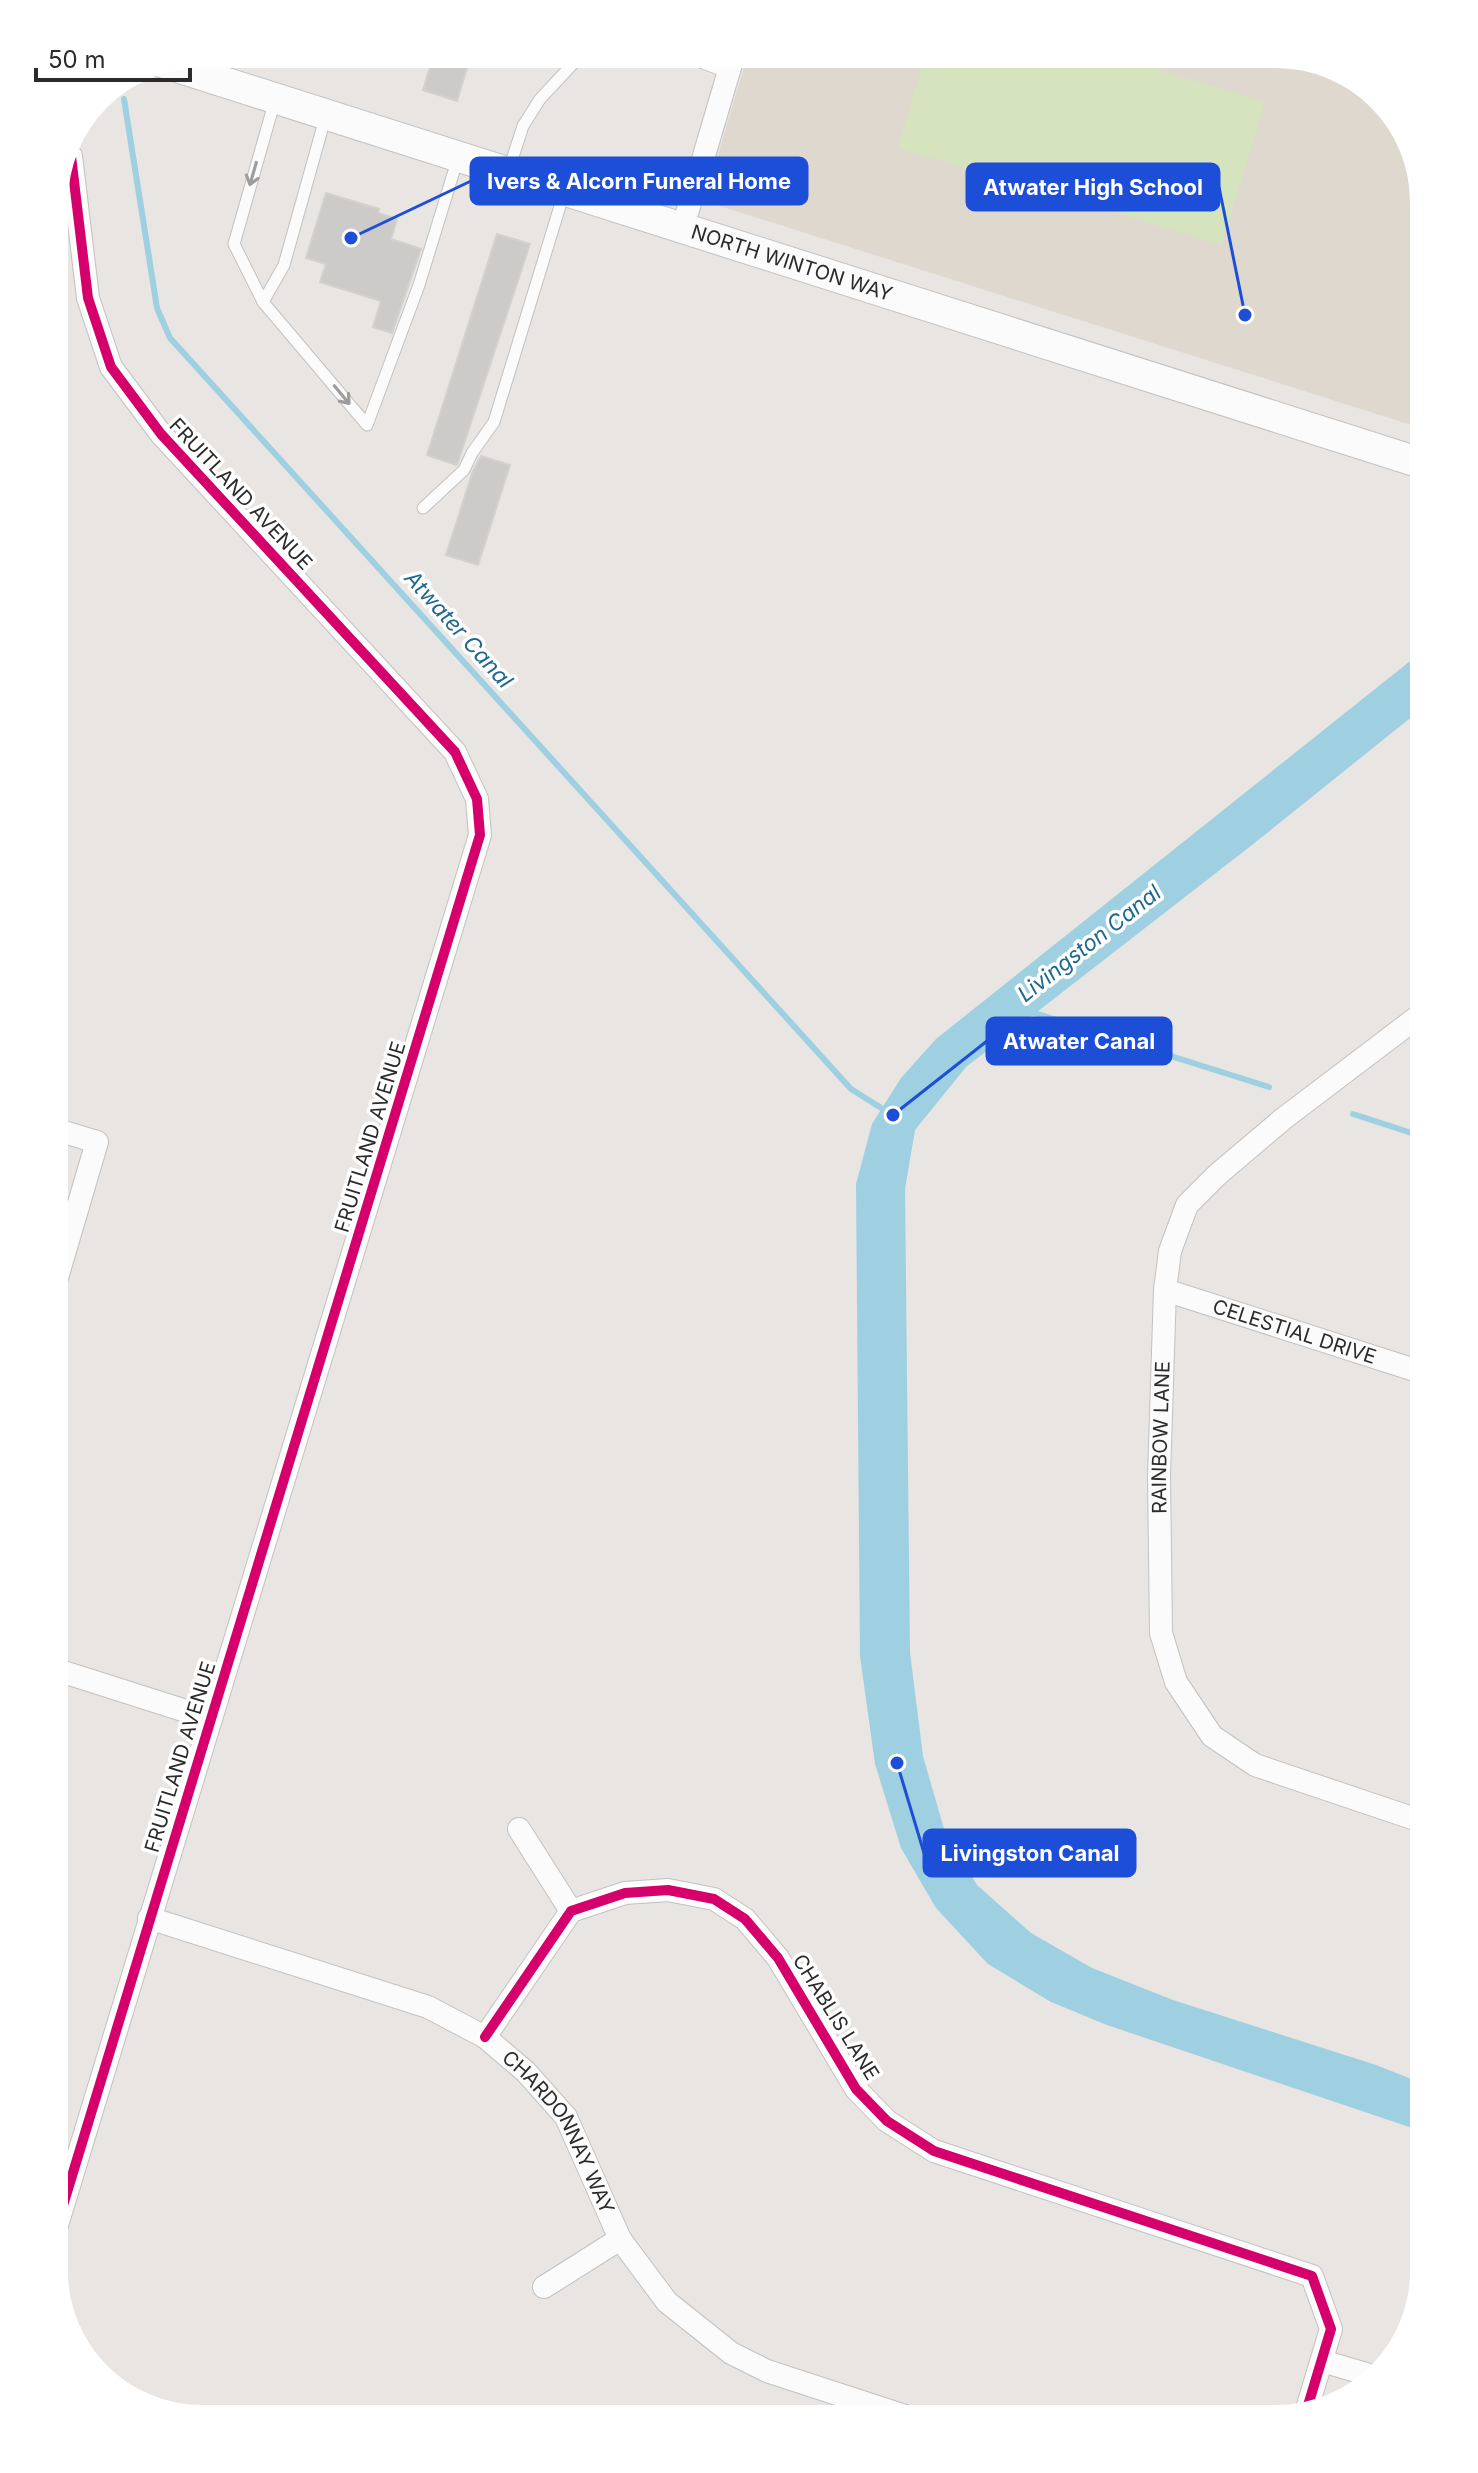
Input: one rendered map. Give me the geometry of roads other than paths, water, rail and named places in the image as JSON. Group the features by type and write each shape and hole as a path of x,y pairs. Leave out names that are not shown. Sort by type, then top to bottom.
{"main road":[{"name":"NORTH WINTON WAY","path":"185,70 1410,460"}],"street":[{"path":"682,230 730,68"},
{"name":"FRUITLAND AVENUE","path":"68,2188 480,835 477,799 455,752 161,434 111,367 88,298 73,169"},
{"name":"RAINBOW LANE","path":"1410,1023 1283,1119 1187,1205 1170,1251 1165,1290 1159,1476 1161,1633 1176,1682 1212,1736 1255,1765 1410,1817"},
{"path":"68,1133 97,1142 68,1240"},
{"name":"CELESTIAL DRIVE","path":"1165,1290 1410,1369"},
{"path":"68,1673 211,1719"},
{"path":"485,2037 571,1911 519,1829"},
{"name":"CHABLIS LANE","path":"571,1911 625,1893 668,1890 714,1899 745,1919 778,1958 856,2089 887,2121 934,2151 1312,2276 1331,2329 1322,2361"},
{"name":"CHARDONNAY WAY","path":"149,1918 428,2007 485,2037 526,2072 566,2117 620,2239 667,2302 731,2353 767,2371 871,2405"},
{"path":"544,2287 620,2239"},
{"path":"1310,2400 1322,2361 1363,2373"}],"lane":[{"path":"508,174 523,126 540,99 569,68"},
{"path":"275,99 234,244 263,302 367,425 419,285 458,158"},
{"path":"263,302 284,265 326,115"},
{"path":"423,508 464,470 494,422 564,192"}],"water":[{"path":"1410,661 1410,718 966,1067 915,1130 905,1189 910,1653 923,1756 944,1829 977,1885 1031,1933 1092,1968 1173,2000 1410,2078 1410,2127 1107,2025 1051,2002 988,1964 936,1908 901,1848 875,1764 860,1656 856,1184 872,1124 901,1078 936,1039"}],"waterway":[{"name":"Atwater Canal","path":"124,99 157,308 170,338 851,1089 886,1111"},
{"path":"1028,1011 1269,1087"},
{"path":"1353,1114 1410,1132"}],"place":[{"name":"Ivers & Alcorn Funeral Home","path":"351,238"},
{"name":"Atwater High School","path":"1245,315"},
{"name":"Atwater Canal","path":"893,1115"},
{"name":"Livingston Canal","path":"897,1763"}]}
